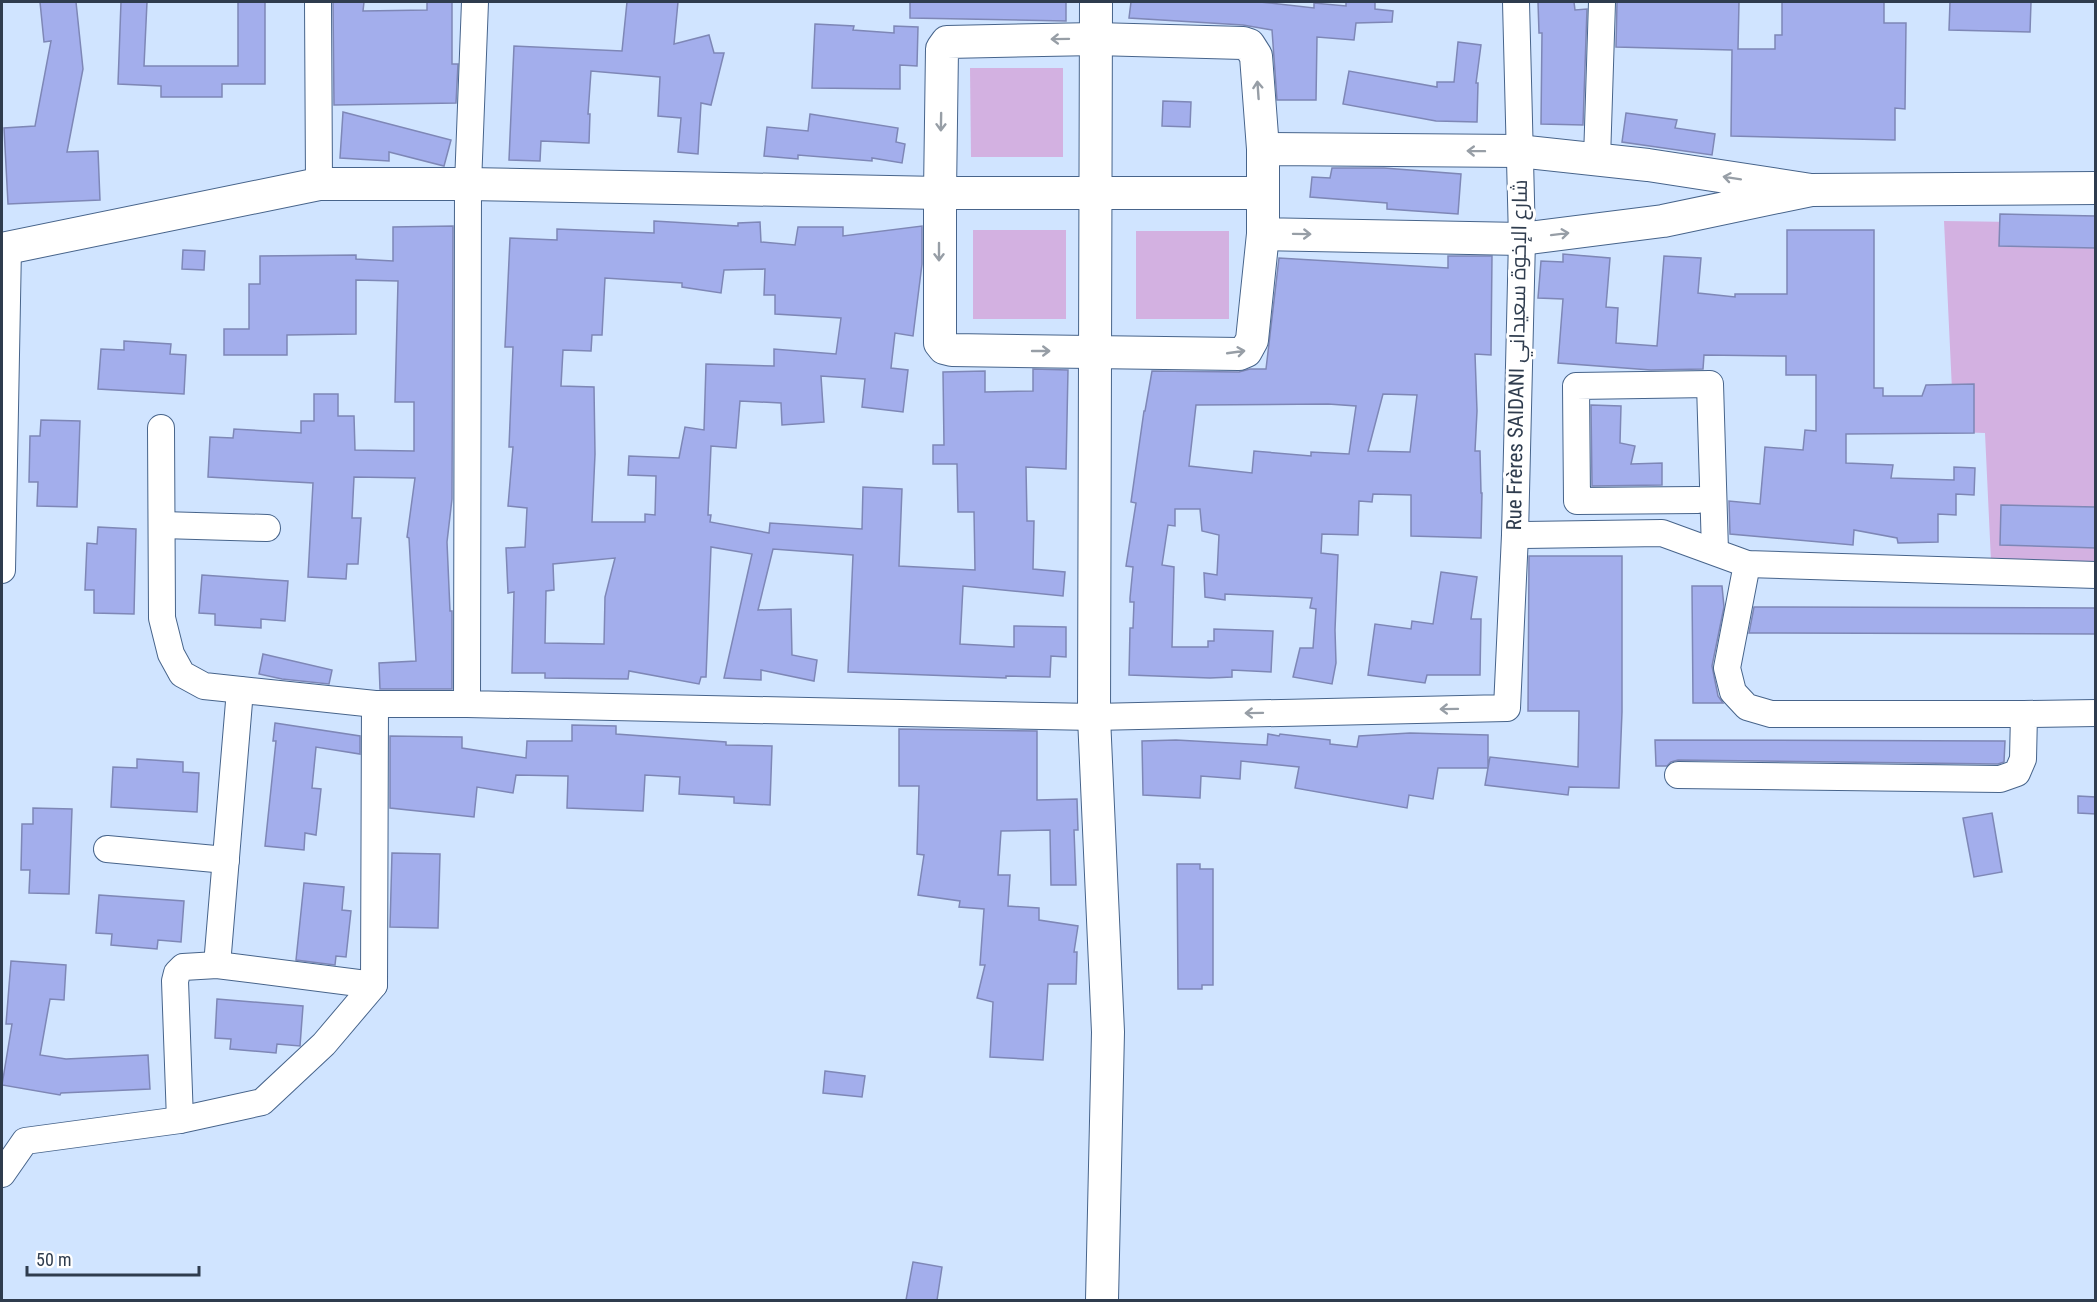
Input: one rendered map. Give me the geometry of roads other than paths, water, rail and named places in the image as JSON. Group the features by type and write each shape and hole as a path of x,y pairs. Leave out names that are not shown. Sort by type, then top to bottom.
{"main road":[{"path":"1096,2 1094,717 1108,1032 1102,1300"},
{"path":"1096,39 1237,42 1249,45 1256,56 1263,149 1263,234 1252,340 1246,351 1239,354 952,350 944,348 940,343 938,336 942,49 944,44 951,41 1096,39"},
{"path":"1263,149 1519,151 1597,159 1811,190 2096,188"},
{"path":"5,248 319,184 468,184 940,194 1262,193"},
{"path":"1263,234 1522,239 1663,221 1811,190"}],"street":[{"path":"318,2 319,184"},
{"path":"467,704 468,184 475,2"},
{"name":"Rue Frères SAIDANI شارع الإخوة سعيداني","path":"1094,717 1508,708 1515,535 1522,239 1516,2"},
{"path":"1597,159 1602,2"},
{"path":"2,570 5,248"},
{"path":"1698,500 1577,501 1576,386 1710,384 1715,551"},
{"path":"161,428 162,618 171,654 182,674 204,686 375,704 1094,717"},
{"path":"162,525 267,528"},
{"path":"1515,535 1662,533 1747,564 2096,575"},
{"path":"1747,564 1727,668 1733,692 1747,707 1771,714 2096,713"},
{"path":"217,965 240,690"},
{"path":"2,1174 25,1141 180,1120 262,1102 324,1044 374,985 375,704"},
{"path":"1678,775 2000,779 2017,773 2023,759 2024,714"},
{"path":"107,849 226,860"},
{"path":"180,1120 175,981 177,973 183,967 217,965 374,985"}]}
